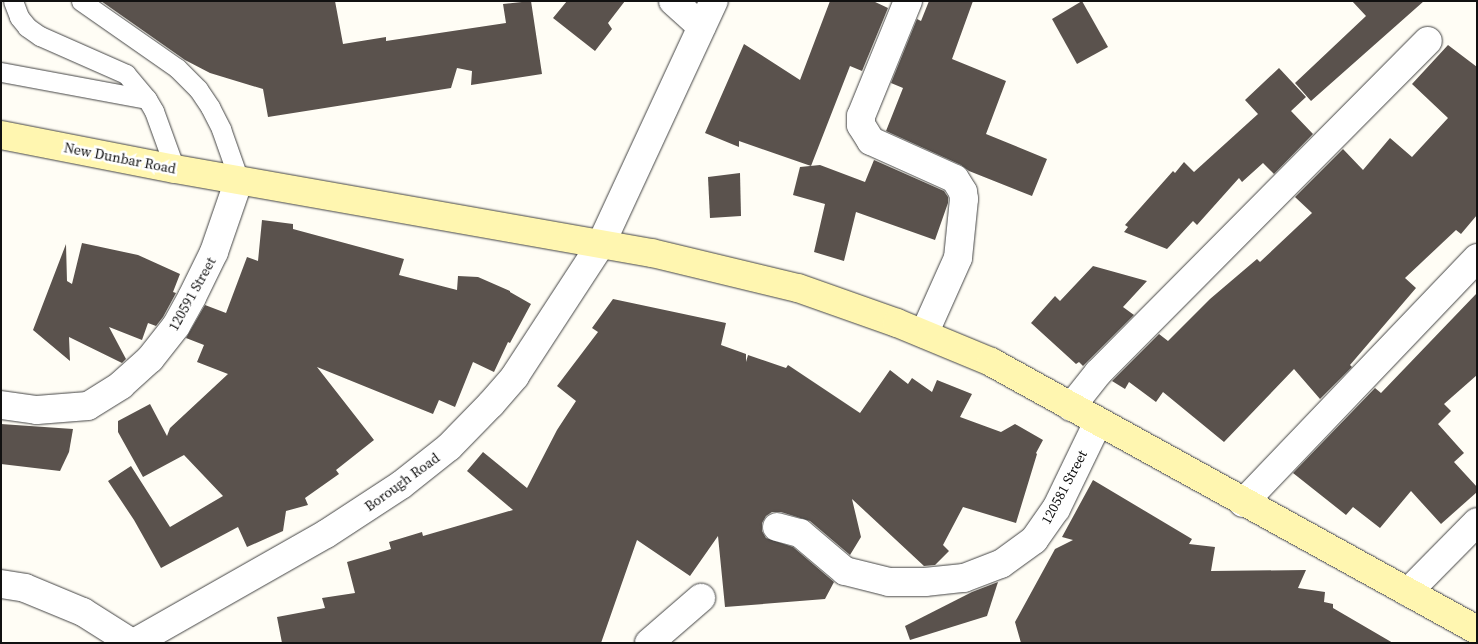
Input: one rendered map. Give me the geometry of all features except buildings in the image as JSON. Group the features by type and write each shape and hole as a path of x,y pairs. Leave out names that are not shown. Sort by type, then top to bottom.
{"street":[{"path":"673,1 701,26"},
{"name":"Borough Road","path":"133,643 326,534 401,485 449,447 492,404 515,376 602,244 714,1"},
{"path":"908,1 861,116 861,125 871,141 955,179 963,192 964,199 958,258 924,334"},
{"path":"1071,407 1098,373 1428,41"},
{"name":"New Dunbar Road","path":"1,135 175,169 652,253 798,288 924,334 991,362 1477,630"},
{"name":"120591 Street","path":"1,405 37,410 88,406 120,385 150,359 176,326 192,297 214,252 240,180"},
{"path":"1243,502 1477,258"},
{"name":"120581 Street","path":"777,527 800,533 845,571 889,582 925,582 964,578 1001,564 1034,540 1056,509 1098,422"},
{"path":"1408,592 1477,522"},
{"path":"1,584 24,588 82,612 133,643"},
{"path":"649,643 701,598"}],"lane":[{"path":"13,1 19,18 27,27 40,36 126,74 147,99 157,118 175,169"},
{"path":"81,1 177,68 198,89 221,129 240,180"},
{"path":"1,72 147,99"}]}
